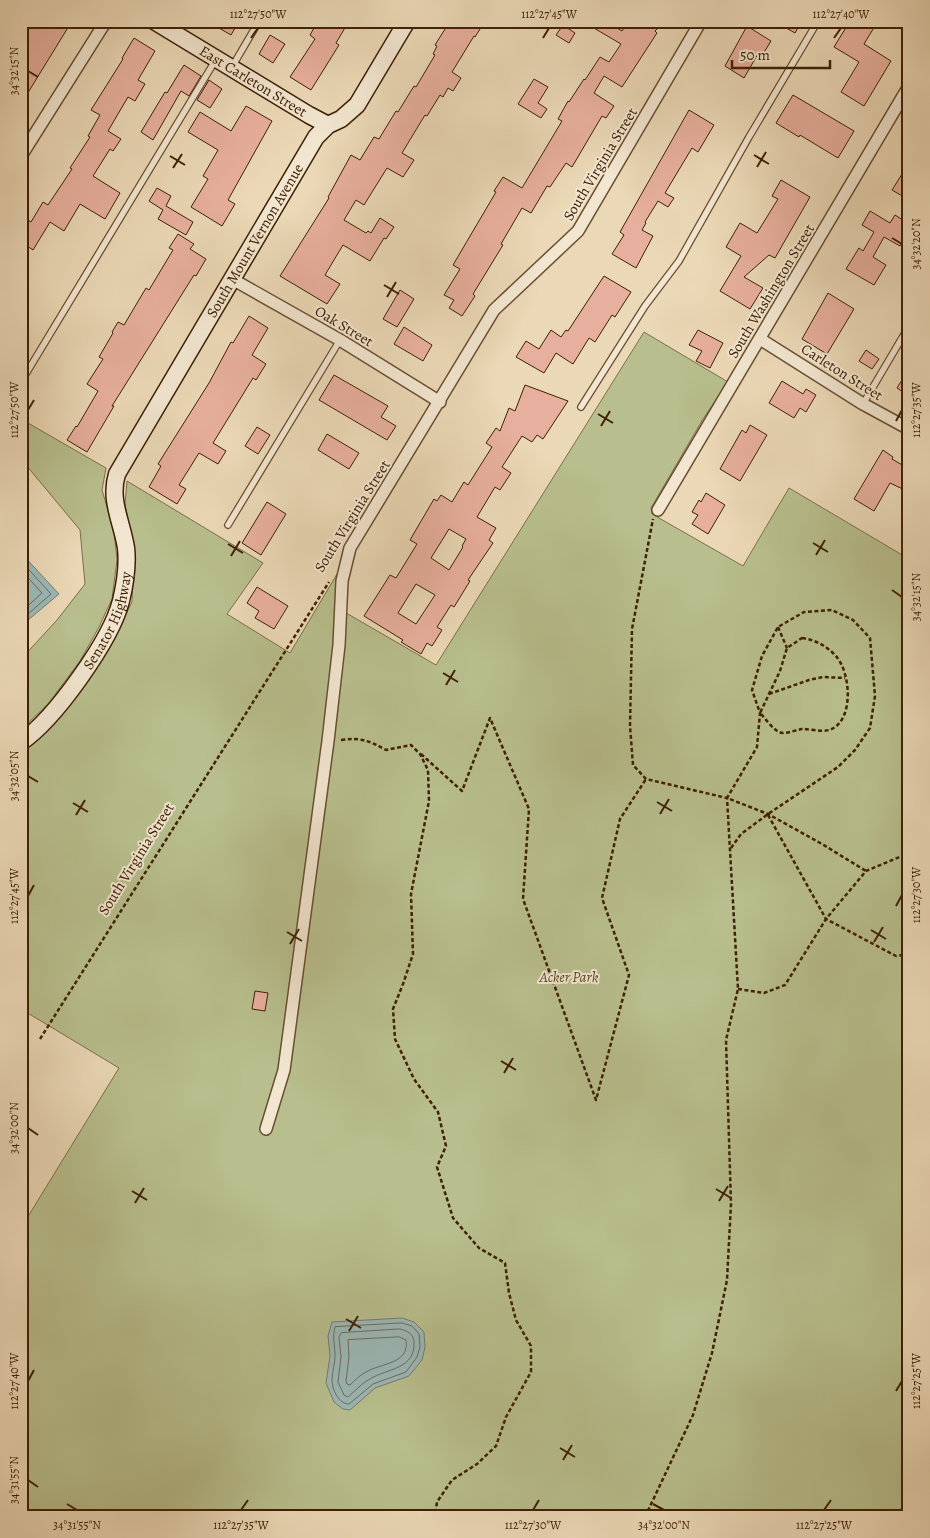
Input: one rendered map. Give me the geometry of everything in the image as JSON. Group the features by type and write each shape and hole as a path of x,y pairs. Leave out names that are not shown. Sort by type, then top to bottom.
{"street":[{"path":"21,156 106,21"},
{"name":"East Carleton Street","path":"154,21 231,69 328,125"},
{"name":"South Mount Vernon Avenue","path":"117,474 316,137 328,125 341,119 356,105 407,21"},
{"name":"South Virginia Street","path":"266,1129 284,1070 328,741 339,645 342,581 350,548 494,310 578,231 701,21"},
{"name":"South Washington Street","path":"658,510 909,86"},
{"name":"Oak Street","path":"232,279 340,340 440,402"},
{"name":"Carleton Street","path":"760,339 863,404 909,429"},
{"name":"Senator Highway","path":"21,742 42,724 70,690 114,622 121,602 125,581 126,558 126,548 114,499 114,486 117,474"}],"lane":[{"path":"231,69 259,21"},
{"path":"581,407 645,306 679,261 749,137 818,21"},
{"path":"21,382 216,59"},
{"path":"863,404 909,326"},
{"path":"228,525 340,340"}],"path":[{"path":"658,510 653,520 632,629 630,726 633,765 646,779 727,798 768,814 866,871"},
{"name":"South Virginia Street","path":"40,1039 329,582"},
{"path":"730,848 741,834 838,767 855,750 870,728 875,696 870,638 853,620 832,610 804,612 778,627 762,656 752,690 760,713 777,731 782,733 801,729 829,730 840,723 845,713 848,695 844,669 836,656 816,641 802,638 787,648"},
{"path":"645,1517 694,1415 712,1353 727,1280 731,1204 726,1040 738,989 727,798 757,746 760,713 780,672 787,648 778,627"},
{"path":"769,694 823,677 845,678"},
{"path":"411,745 462,791 490,718 529,809 523,899 596,1100 629,975 602,898 620,818 646,779"},
{"path":"328,741 355,738 374,743 386,750 411,745"},
{"path":"411,745 420,754 428,770 429,801 411,894 412,954 393,1009 395,1039 414,1079 438,1112 446,1146 437,1168 453,1218 479,1248 505,1263 509,1294 516,1320 531,1346 531,1372 506,1417 496,1446 477,1464 452,1480 438,1502 435,1517"},
{"path":"768,814 826,920 896,956 909,954"},
{"path":"738,989 764,993 785,985 826,920 866,871 909,853"}],"green space":[{"name":"Acker Park","path":"644,332 728,382 703,419 651,508 652,514 743,566 789,488 909,559 909,1517 21,1517 21,1228 119,1068 21,1009 21,751 58,719 112,642 132,602 134,550 125,504 127,481 263,563 227,614 290,653 340,569 341,610 436,665"},
{"path":"21,419 106,468 102,490 114,531 117,560 112,599 99,627 80,661 48,704 25,726 21,723 21,659 57,620 85,584 80,530 21,459"}],"water":[{"path":"21,553 59,594 21,626"},
{"path":"402,1318 414,1322 424,1332 425,1347 422,1360 409,1376 375,1388 350,1410 343,1409 334,1402 326,1383 330,1356 328,1336 332,1322"}],"building":[{"path":"21,21 72,21 21,104"},
{"path":"207,21 239,21 231,35"},
{"path":"318,21 349,21 336,43 339,45 311,90 290,77 315,39 310,35"},
{"path":"450,21 485,21 452,72 461,78 453,91 448,88 443,97 440,95 427,116 425,115 402,153 414,160 403,177 387,168 364,205 356,200 344,220 366,233 368,231 371,233 380,218 394,227 386,239 384,238 370,261 343,245 325,275 340,284 327,304 280,276 329,198 351,155 360,160 374,137 379,139 396,111 398,112 414,86 416,87 435,55 433,54 437,46 435,45"},
{"path":"582,21 605,21 622,31 628,21 646,21 657,29 655,31 657,33 622,87 604,76 594,93 614,106 606,118 602,116 572,167 566,163 550,187 547,186 531,213 522,208 501,244 503,245 473,294 475,296 462,316 449,308 454,300 444,295 460,269 453,265 496,192 494,191 503,177 522,188 562,121 558,119 568,101 600,57 609,62 621,44"},
{"path":"774,21 802,21 795,33"},
{"path":"850,21 878,21 864,44 891,61 864,106 841,92 859,62 834,47"},
{"path":"563,25 575,33 569,43 556,35"},
{"path":"747,26 771,41 763,54 759,52 744,78 725,66"},
{"path":"270,35 285,44 273,63 259,54"},
{"path":"134,38 155,51 138,80 145,84 135,101 128,97 108,131 121,139 113,151 110,149 93,176 120,193 105,219 80,204 64,231 50,222 33,250 21,242 21,231 28,220 31,222 43,202 48,205 72,169 70,168 90,137 88,136 100,115 91,110"},
{"path":"184,65 201,76 189,96 181,91 153,140 141,132"},
{"path":"534,79 548,87 538,103 547,109 541,118 518,104"},
{"path":"209,80 222,89 210,108 197,100"},
{"path":"793,95 854,131 838,158 776,123"},
{"path":"246,106 272,121 228,200 235,204 222,226 191,207 208,179 203,176 218,150 188,132 200,112 231,131"},
{"path":"689,110 714,125 698,152 692,148 665,193 674,198 668,207 658,201 645,222 642,230 653,236 636,268 612,254 624,235 620,232"},
{"path":"909,163 909,200 892,190"},
{"path":"781,180 810,197 775,258 769,255 744,277 763,288 750,309 720,291 741,256 726,247 740,223 757,233 778,199 772,196"},
{"path":"157,188 171,196 166,206 193,222 186,235 158,219 163,210 149,201"},
{"path":"870,211 890,223 895,215 909,224 909,231 900,246 884,237 873,257 886,265 874,285 846,269 859,248 863,251 874,232 862,225"},
{"path":"178,234 194,244 190,249 206,259 112,406 114,406 87,452 67,440 77,427 98,391 87,384 103,359 99,357 118,322 124,325 146,288 149,290 173,250 169,248"},
{"path":"604,276 631,292 615,317 612,315 595,342 589,338 573,364 556,353 544,373 516,357 526,341 539,349 551,330 561,337 566,330 568,331"},
{"path":"400,290 414,299 397,327 383,319"},
{"path":"828,293 854,309 827,354 802,339"},
{"path":"249,316 268,328 252,355 266,364 256,380 253,378 213,443 226,451 218,464 199,453 179,485 186,489 177,504 149,487 161,466 158,464 209,383 231,342 233,343"},
{"path":"404,327 432,345 423,361 394,344"},
{"path":"698,330 723,343 710,368 696,361 702,351 689,345"},
{"path":"866,350 879,359 872,369 859,361"},
{"path":"909,369 909,396 897,388"},
{"path":"334,375 388,406 381,417 396,426 387,440 319,400"},
{"path":"782,381 803,394 806,389 816,395 806,412 800,408 794,418 769,403"},
{"path":"525,385 568,401 543,439 537,435 532,442 522,436 502,467 511,473 500,490 495,487 477,517 496,528 489,540 493,543 468,580 470,581 454,607 451,605 437,627 442,630 432,646 427,643 421,654 401,642 403,640 364,616 390,575 396,578 417,544 410,540 434,499 437,501 441,495 452,502 464,482 468,485 492,447 486,443 496,428 500,431 509,408 515,411","holes":["449,529 466,539 449,570 431,558","416,584 435,595 416,624 398,613"]},
{"path":"750,425 767,435 740,481 720,469 742,430 746,433"},
{"path":"257,427 270,435 258,454 245,446"},
{"path":"327,434 359,453 349,469 318,450"},
{"path":"883,450 893,457 892,459 909,469 909,492 890,483 874,511 854,499"},
{"path":"706,493 725,505 708,534 692,524 698,515 692,512"},
{"path":"267,502 286,514 261,555 242,543"},
{"path":"257,587 288,606 274,629 255,618 259,611 247,603"},
{"path":"255,991 268,993 265,1011 252,1009"}]}
